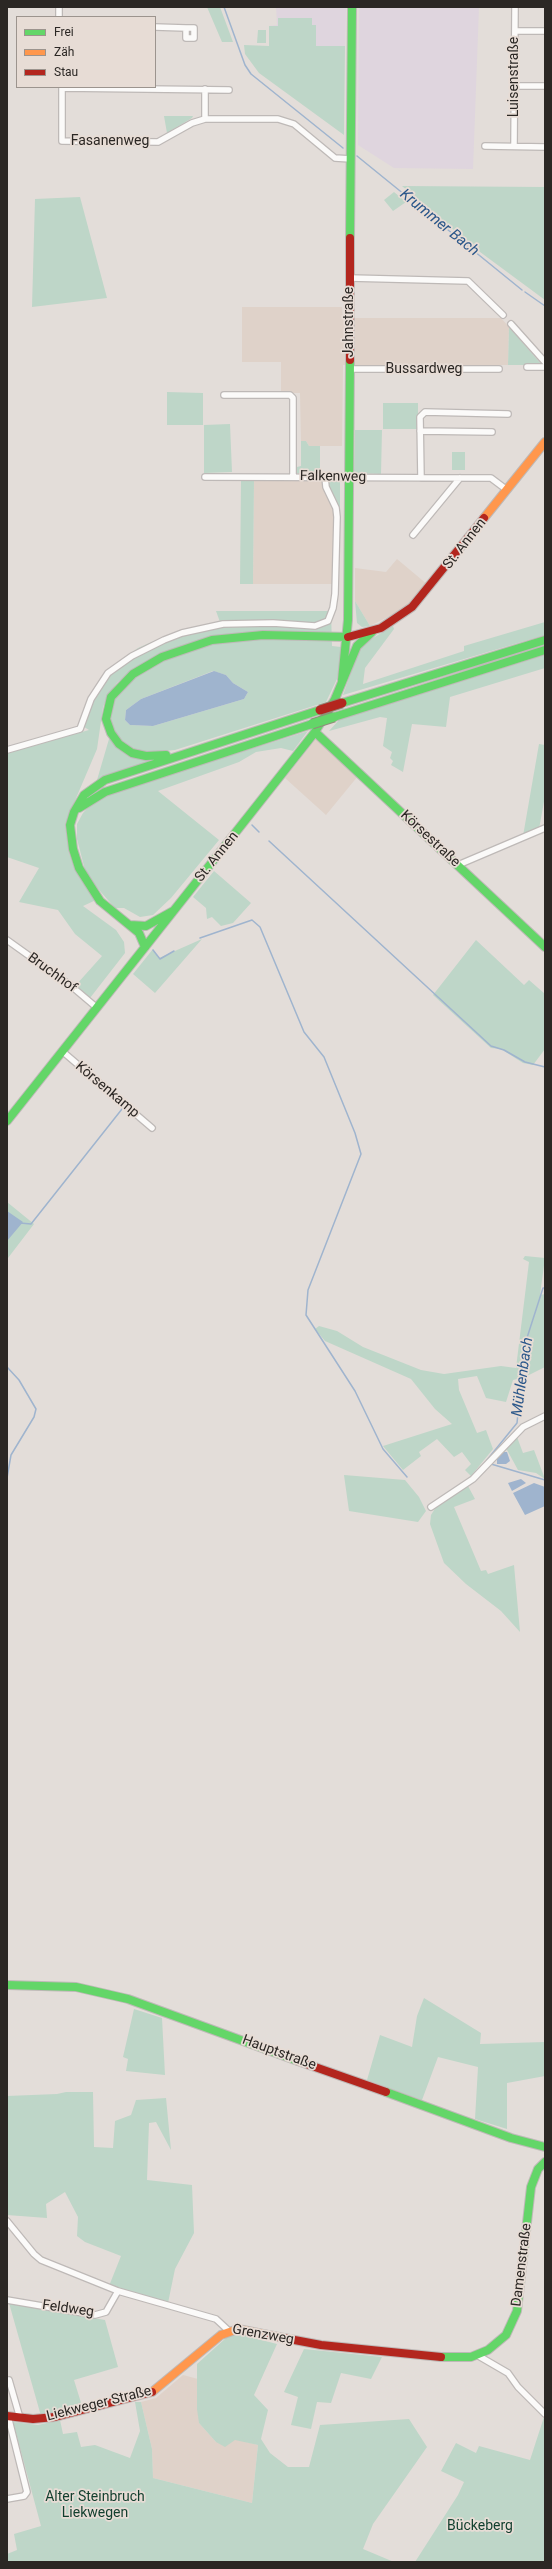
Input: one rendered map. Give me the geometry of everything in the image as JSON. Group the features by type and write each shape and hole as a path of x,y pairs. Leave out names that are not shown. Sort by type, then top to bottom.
{"main road":[{"name":"Jahnstraße","path":"348,637 352,7"},
{"name":"St. Annen","path":"7,1121 96,1007 174,911 335,699 357,646 372,632 399,617 419,600 545,442"},
{"name":"St. Annen","path":"342,680 348,637 372,632"},
{"path":"199,748 163,756 146,756 132,753 119,744 106,719 111,697 120,685 133,674 162,657 212,640 263,634 316,638 348,637"},
{"path":"145,947 139,934 100,901 83,878 76,860 70,825 74,812 84,795 104,780 199,748 545,640"},
{"path":"74,812 105,792 313,728 334,717 545,650"},
{"name":"Körsestraße","path":"313,728 545,947"},
{"path":"130,925 146,926 174,911"},
{"name":"Hauptstraße","path":"7,1985 76,1987 128,1999 511,2138 545,2147"},
{"name":"Damenstraße","path":"477,2355 498,2343 513,2323 520,2294 531,2187 538,2170 545,2162"},
{"name":"Grenzweg","path":"229,2331 247,2330 299,2342 450,2358 477,2355"},
{"name":"Liekweger Straße","path":"8,2416 20,2418 55,2417 155,2390 229,2331"}],"street":[{"name":"Luisenstraße","path":"514,146 515,7"},
{"path":"156,27 186,28"},
{"path":"515,31 545,31"},
{"path":"514,86 545,86"},
{"name":"Fasanenweg","path":"62,88 62,141 158,142 192,122 205,118 285,120 294,124 335,158 351,159"},
{"name":"Fasanenweg","path":"134,88 228,90"},
{"path":"205,89 205,118"},
{"path":"485,146 545,147"},
{"path":"350,278 468,281 503,315"},
{"path":"511,324 545,362"},
{"path":"527,367 545,367"},
{"name":"Bussardweg","path":"349,368 499,369"},
{"path":"224,395 290,395 293,398 293,476"},
{"path":"421,478 420,417 425,412 508,414"},
{"path":"420,431 492,432"},
{"name":"Falkenweg","path":"205,477 293,476 491,478 507,490"},
{"path":"7,750 80,729 91,699 108,673 132,656 164,640 182,633 223,624 273,622 315,626 328,621 334,608 337,521 336,508 328,492 325,477"},
{"path":"413,534 460,478"},
{"path":"458,865 545,828"},
{"name":"Bruchhof","path":"7,940 70,985 96,1007"},
{"name":"Körsenkamp","path":"62,1051 152,1128"},
{"path":"431,1507 473,1479 522,1427 545,1416"},
{"name":"Grenzweg","path":"7,2221 34,2254 41,2260 118,2291 216,2319 229,2331"},
{"name":"Feldweg","path":"7,2300 95,2315 106,2312 118,2291"},
{"path":"477,2355 508,2373 518,2387 545,2414"},
{"path":"9,2380 20,2418"},
{"path":"7,2499 24,2496 26,2492 8,2416"}],"shaded area":[{"path":"276,7 346,7 345,46 269,46 269,26 277,25"},
{"path":"359,7 479,7 473,169 394,168 358,145"},
{"path":"242,307 342,307 343,318 501,318 509,327 508,365 343,365 342,446 309,446 306,441 301,441 300,393 281,393 281,362 242,362"},
{"path":"254,479 322,480 335,508 334,584 253,584"},
{"path":"397,559 428,585 406,608 370,626 355,601 355,568 386,572"},
{"path":"319,739 358,776 326,815 285,778 315,740"},
{"path":"183,2375 198,2379 199,2423 216,2442 235,2439 258,2445 252,2503 153,2478 152,2449 141,2402 156,2398"}],"green space":[{"path":"207,7 220,7 233,42 222,42"},
{"path":"278,18 312,18 312,25 316,25 316,46 345,46 344,135 259,73 245,54 244,45 269,46 269,26 278,26"},
{"path":"258,30 266,30 266,43 257,43"},
{"path":"164,116 193,116 167,133"},
{"path":"402,186 545,187 545,300 476,249"},
{"path":"394,192 406,202 393,211 384,200"},
{"path":"80,197 107,298 32,307 35,199"},
{"path":"509,327 542,365 508,365"},
{"path":"167,392 203,393 203,425 167,425"},
{"path":"383,403 418,403 418,429 383,429"},
{"path":"230,424 232,472 204,473 204,425"},
{"path":"355,430 382,430 381,474 354,473"},
{"path":"301,441 306,441 309,446 320,446 320,473 297,473 297,467 301,466"},
{"path":"452,452 465,452 465,470 452,470"},
{"path":"241,479 254,479 253,584 240,584"},
{"path":"331,481 340,482 340,508 329,491 328,483"},
{"path":"355,601 370,626 362,627 357,623"},
{"path":"216,611 331,611 332,646 341,647 342,651 337,679 326,702 175,750 147,753 133,750 121,742 114,732 110,720 113,698 135,676 163,660 212,642 211,636 160,654 131,671 117,683 108,695 103,707 97,749 65,824 69,853 75,870 96,900 83,906 116,930 124,942 125,953 90,998 76,985 102,956 75,934 58,910 19,902 39,868 7,857 7,753 89,730 81,725 85,708 105,671 138,648 165,636 220,622","holes":["213,671 226,675 233,683 248,692 244,699 153,726 130,725 125,720 126,710 141,699"]},
{"path":"545,622 545,635 343,695 359,650 363,644 393,626 394,629 365,668 363,684 464,651 464,646"},
{"path":"545,655 545,668 450,697 446,727 412,724 403,772 391,765 393,761 390,758 392,752 383,746 387,718 380,717 329,731 339,720"},
{"path":"308,731 293,751 281,748 256,752 239,762 158,791 219,840 171,898 153,915 140,917 124,908 115,908 92,882 85,870 77,839 77,824 83,813 92,803 106,795"},
{"path":"109,739 146,760 147,762 97,780"},
{"path":"539,744 545,745 545,796 539,829 523,836"},
{"path":"214,871 251,903 233,923 221,926 212,917 207,919 206,908 193,897"},
{"path":"202,939 155,993 133,974 153,949 159,958"},
{"path":"476,940 524,985 529,980 545,994 545,1049 533,1065 523,1063 501,1049 491,1048 433,995"},
{"path":"7,1202 34,1224 8,1258 7,1257"},
{"path":"525,1256 545,1258 540,1295 545,1294 545,1367 525,1377 513,1380 506,1402 486,1398 477,1376 458,1379 459,1390 477,1433 486,1430 493,1449 471,1476 465,1470 471,1464 462,1452 454,1457 437,1439 419,1452 421,1456 403,1470 383,1446 452,1424 435,1409 411,1379 325,1341 315,1329 319,1326 337,1331 363,1347 421,1370 444,1374 501,1366 516,1368 529,1262 523,1259"},
{"path":"517,1437 523,1453 534,1450 545,1479 536,1473 518,1470 506,1448"},
{"path":"344,1475 405,1480 419,1497 426,1511 418,1522 349,1511"},
{"path":"468,1486 475,1499 454,1507 481,1571 486,1570 488,1574 514,1565 520,1632 501,1611 466,1584 444,1563 430,1524 431,1515 436,1507"},
{"path":"424,1998 481,2033 480,2044 545,2042 545,2076 507,2083 507,2129 475,2119 478,2067 438,2057 422,2100 367,2080 380,2035 412,2047 417,2016"},
{"path":"134,2009 162,2018 165,2075 126,2071 128,2059 123,2057"},
{"path":"66,2092 93,2092 94,2147 113,2148 115,2121 131,2115 136,2100 166,2098 171,2150 156,2122 149,2123 147,2180 192,2185 194,2233 175,2269 168,2303 109,2286 121,2256 85,2242 77,2236 78,2217 65,2192 46,2204 47,2218 7,2215 7,2096 57,2094"},
{"path":"9,2303 105,2320 118,2367 74,2380 82,2406 41,2416"},
{"name":"Alter Steinbruch Liekwegen","path":"238,2334 277,2344 254,2395 268,2410 261,2439 270,2453 288,2467 309,2467 320,2425 409,2419 427,2447 373,2524 363,2549 394,2562 7,2562 7,2554 17,2550 14,2534 41,2526 13,2422 38,2425 60,2420 63,2434 77,2432 81,2447 95,2445 130,2458 140,2431 135,2402 141,2402 152,2449 153,2478 252,2503 258,2445 235,2440 225,2447 216,2442 199,2423 197,2409 197,2364 226,2338"},
{"path":"304,2349 382,2357 371,2379 341,2373 331,2403 317,2402 311,2429 291,2425 298,2397 284,2392"},
{"name":"Bückeberg","path":"544,2417 545,2562 415,2562 458,2495 464,2482 441,2471 456,2443 476,2453 479,2446 530,2460"}],"water":[{"path":"214,671 226,675 233,683 248,692 244,699 153,726 130,725 125,720 126,710 141,699"},
{"path":"7,1211 23,1222 7,1241"},
{"path":"504,1452 507,1452 510,1461 506,1464 497,1464 497,1459"},
{"path":"521,1479 526,1483 512,1491 508,1483"},
{"path":"534,1483 545,1487 545,1506 525,1515 513,1493"}],"waterway":[{"name":"Krummer Bach","path":"224,7 245,65 251,74 343,148"},
{"name":"Krummer Bach","path":"357,156 522,290"},
{"name":"Krummer Bach","path":"525,292 545,306"},
{"path":"252,825 259,832"},
{"path":"269,841 491,1046 504,1050 525,1062 545,1067"},
{"path":"200,938 252,920 260,927 304,1032 324,1057 355,1133 361,1154 308,1290 306,1315 355,1391 383,1449 407,1477"},
{"path":"153,950 160,959 174,951"},
{"path":"20,1223 31,1224 122,1109"},
{"name":"Mühlenbach","path":"487,1460 517,1423 525,1344 543,1288 545,1288"},
{"path":"7,1367 19,1380 36,1409 34,1417 11,1455 7,1478"},
{"name":"Mühlenbach","path":"491,1464 545,1480"}],"traffic: fast":[{"path":"350,238 352,7"},
{"path":"342,680 348,620 350,360"},
{"path":"145,947 315,732 335,699 357,646 372,632"},
{"path":"166,755 146,756 132,753 119,744 111,733 106,719 111,697 133,674 162,657 212,640 263,635 348,637"},
{"path":"342,703 545,640"},
{"path":"334,717 545,650"},
{"path":"145,947 139,933 100,901 79,868 73,849 70,825 74,812 84,795 105,780 320,710"},
{"path":"312,724 334,717"},
{"path":"79,808 105,792 312,724"},
{"path":"315,732 545,947"},
{"path":"130,925 146,926 173,911"},
{"path":"7,1121 145,947"},
{"path":"7,1985 76,1987 128,1999 298,2061"},
{"path":"386,2092 511,2138 545,2147"},
{"path":"441,2357 471,2357 488,2350 506,2335 517,2311 531,2187 538,2169 545,2162"}],"traffic: slow":[{"path":"484,518 545,442"},
{"path":"152,2392 221,2335 238,2329 268,2335"}],"traffic: jam":[{"path":"350,238 350,360"},
{"path":"348,637 381,628 412,607 484,518"},
{"path":"320,710 342,703"},
{"path":"298,2061 386,2092"},
{"path":"268,2335 321,2345 441,2357"},
{"path":"7,2416 33,2419 55,2417 152,2392"}]}
